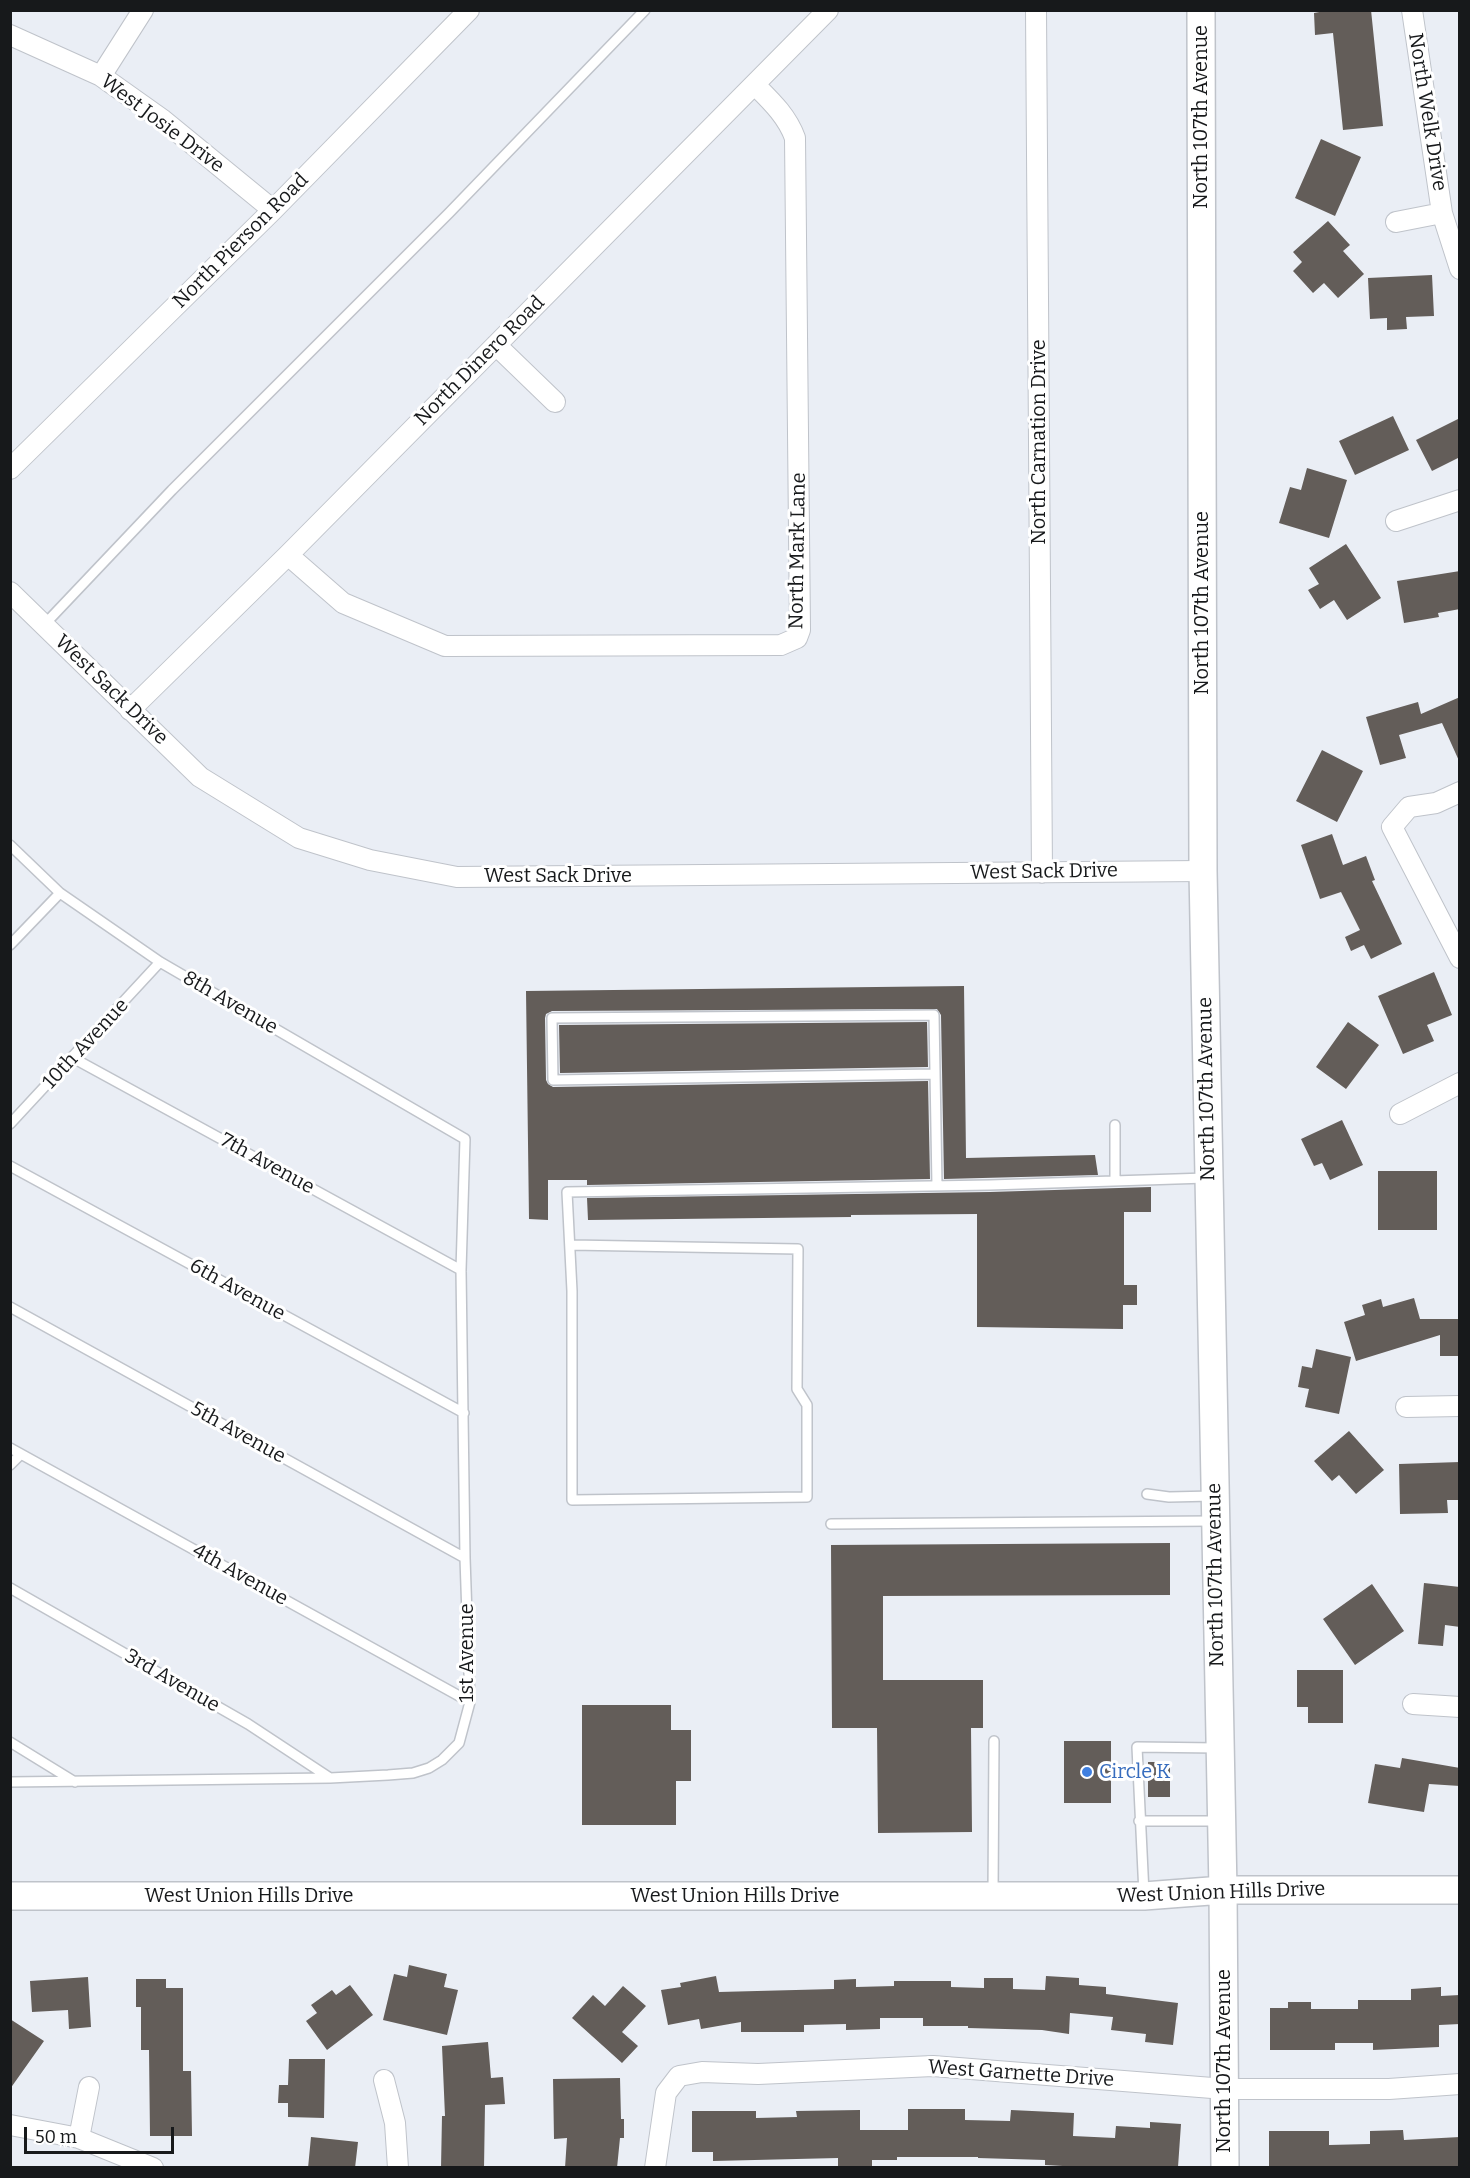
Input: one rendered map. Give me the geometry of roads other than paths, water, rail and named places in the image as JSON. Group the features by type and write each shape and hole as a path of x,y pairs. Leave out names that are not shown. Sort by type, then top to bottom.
{"main road":[{"name":"North 107th Avenue","path":"1201,10 1203,871 1223,1890 1225,2168"},
{"name":"West Union Hills Drive","path":"10,1896 1144,1896 1223,1890 1460,1890"}],"street":[{"path":"101,76 143,10"},
{"name":"North Pierson Road","path":"10,469 273,210 469,10"},
{"name":"North Dinero Road","path":"130,710 288,555 828,10"},
{"name":"North Carnation Drive","path":"1036,10 1042,873"},
{"name":"North Welk Drive","path":"1412,10 1442,213 1460,269"},
{"name":"West Josie Drive","path":"10,35 101,76 163,120 273,210"},
{"name":"North Mark Lane","path":"288,555 343,603 445,646 781,645 797,638 801,630 795,138 782,112 755,85"},
{"name":"North Welk Drive","path":"1396,222 1442,213"},
{"path":"496,345 555,402"},
{"path":"1396,521 1460,500"},
{"name":"West Sack Drive","path":"10,592 200,777 298,838 370,860 457,877 1203,871"},
{"path":"1460,792 1436,803 1408,807 1392,827 1460,958"},
{"path":"1400,1114 1460,1083"},
{"path":"1406,1407 1460,1406"},
{"path":"1413,1704 1460,1707"},
{"name":"West Garnette Drive","path":"655,2168 666,2093 679,2076 702,2072 758,2074 933,2066 1225,2089 1389,2089 1460,2084"},
{"path":"384,2080 395,2123 398,2168"},
{"path":"79,2138 89,2087"},
{"path":"10,2125 79,2138 153,2168"}],"lane":[{"path":"44,625 172,490 449,213 645,10"},
{"name":"8th Avenue","path":"10,844 60,893 160,963 465,1139"},
{"path":"10,945 60,893"},
{"name":"10th Avenue","path":"10,1124 160,963"},
{"path":"935,1074 553,1080 552,1018 934,1015 937,1186"},
{"name":"7th Avenue","path":"73,1058 461,1270"},
{"path":"1115,1125 1115,1181"},
{"name":"1st Avenue","path":"10,1782 76,1783 330,1778 413,1773 429,1768 442,1760 459,1743 470,1702 465,1558 461,1270 465,1139"},
{"name":"6th Avenue","path":"10,1166 464,1413"},
{"path":"571,1245 798,1250 797,1389 807,1405 807,1497 572,1500 571,1245 567,1192 937,1186 1208,1178"},
{"name":"5th Avenue","path":"10,1307 465,1558"},
{"name":"4th Avenue","path":"10,1448 470,1702"},
{"path":"10,1466 21,1454"},
{"path":"1147,1494 1214,1509"},
{"path":"831,1524 1214,1509"},
{"name":"3rd Avenue","path":"10,1588 248,1724 330,1778"},
{"path":"10,1742 76,1783"},
{"path":"993,1896 994,1742"},
{"path":"1144,1896 1137,1748 1219,1749"},
{"path":"1139,1821 1221,1821"}],"place":[{"name":"Circle K","path":"1087,1772"}]}
